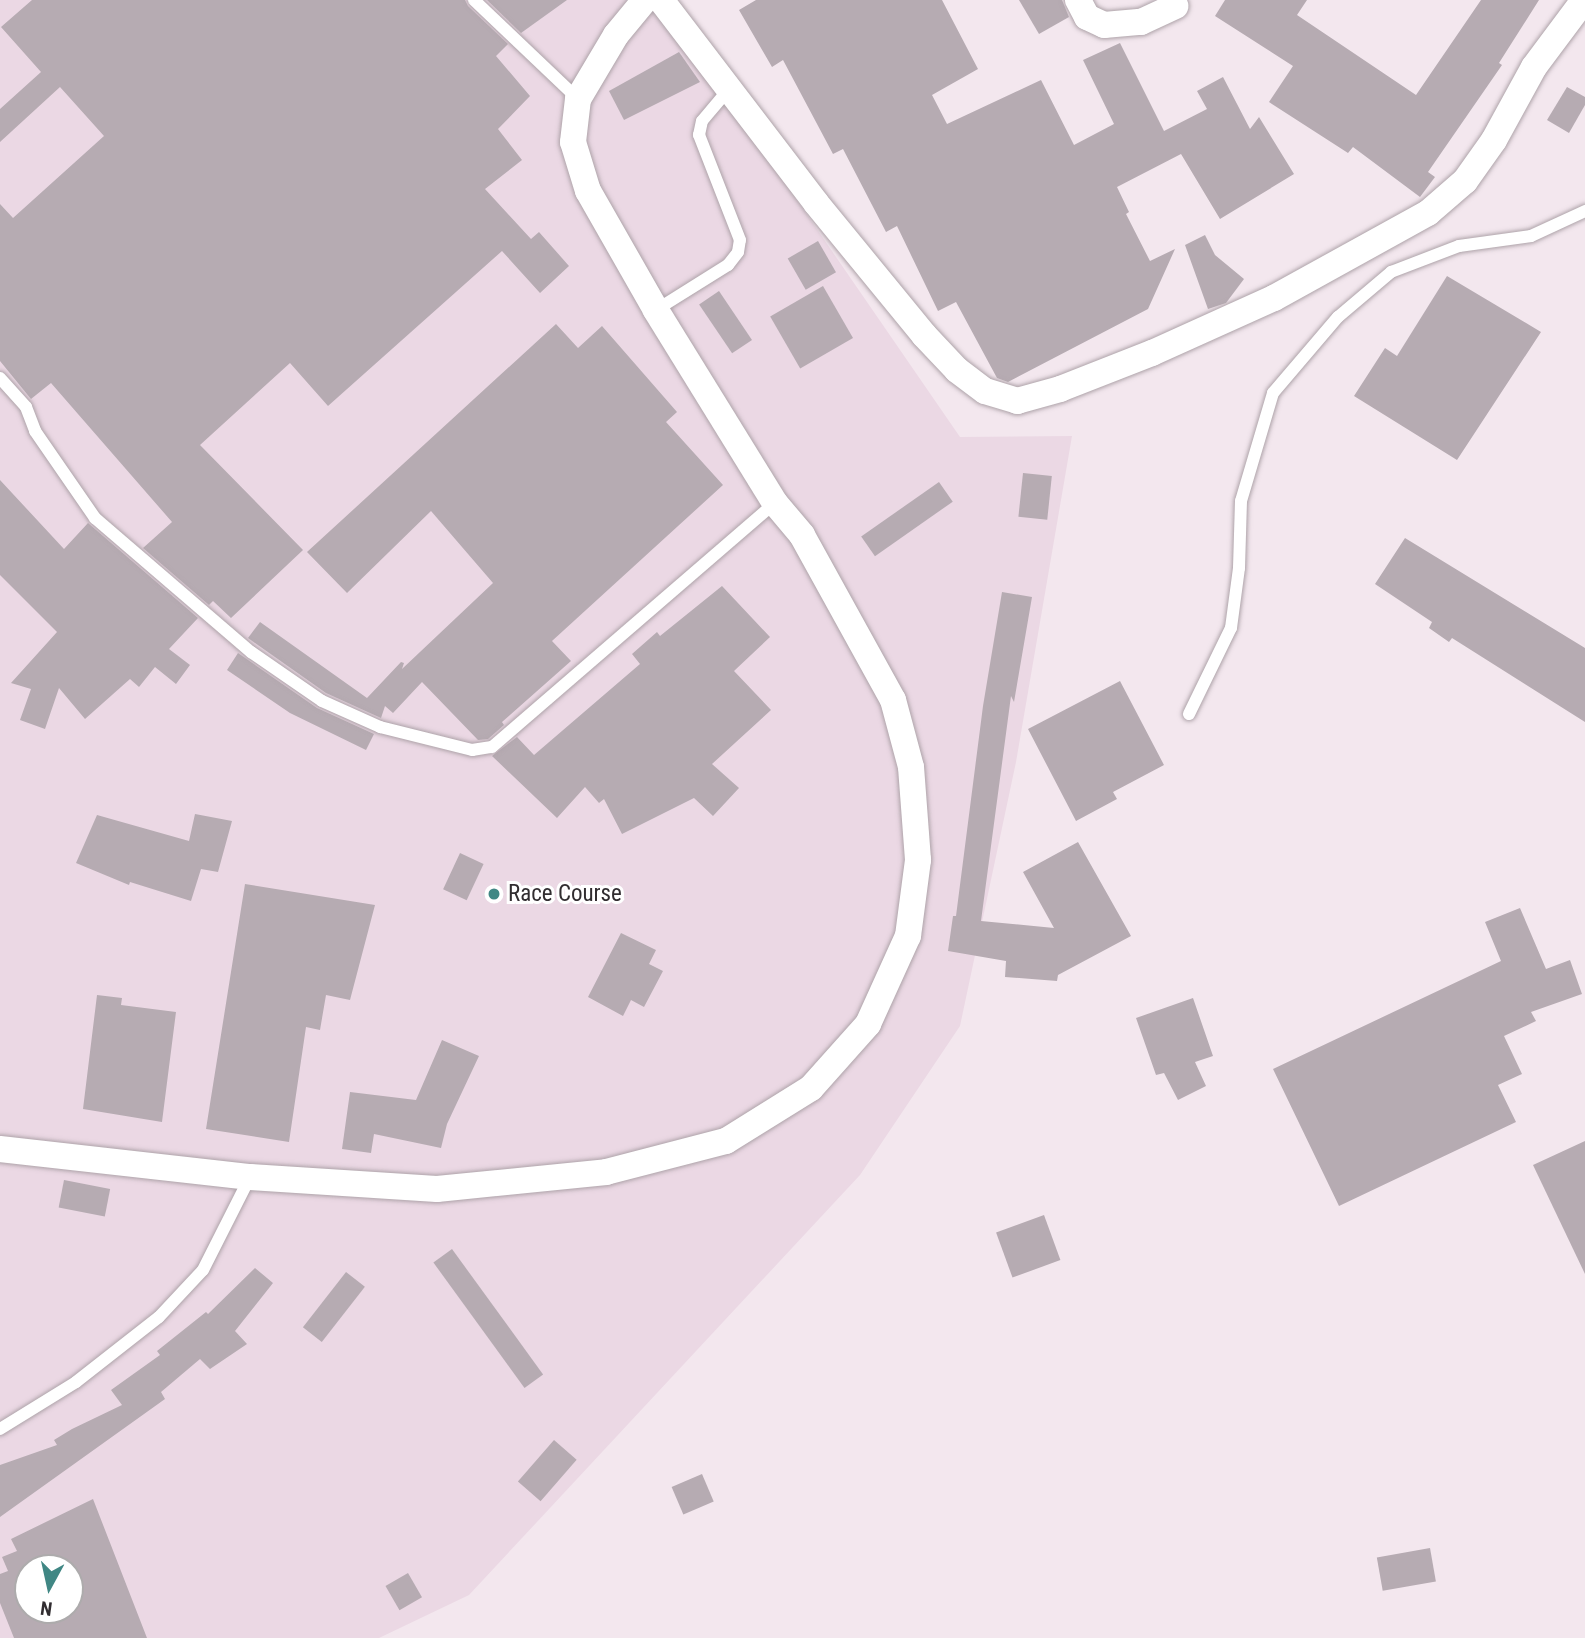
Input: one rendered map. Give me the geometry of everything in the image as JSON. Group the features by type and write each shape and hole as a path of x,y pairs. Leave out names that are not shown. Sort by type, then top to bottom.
{"street":[{"path":"0,1150 250,1177 437,1189 606,1172 726,1141 811,1088 868,1024 908,936 918,860 911,767 893,700 802,535 775,503 656,310 588,191 573,142 578,99 616,35 645,0"},
{"path":"661,0 816,203 948,362 985,391 1017,401 1083,380 1262,304 1429,214 1465,181 1494,140 1534,67 1584,0"},
{"path":"1078,0 1087,17 1104,25 1141,22 1175,6"}],"lane":[{"path":"474,0 578,99"},
{"path":"656,310 728,265 738,252 740,240 699,135 702,121 729,88"},
{"path":"1189,714 1231,628 1239,568 1241,500 1273,393 1338,317 1391,272 1459,246 1531,236 1585,211"},
{"path":"0,379 26,407 35,430 95,518 251,652 322,701 380,727 472,750 492,747 775,503"},
{"path":"0,1429 76,1382 159,1317 203,1270 250,1177"}],"shaded area":[{"name":"Race Course","path":"0,0 659,0 960,437 1072,436 1016,762 960,1026 860,1175 469,1595 379,1638 0,1638"}],"building":[{"path":"32,0 465,0 508,44 496,56 530,96 498,129 522,160 485,189 531,239 539,232 569,266 540,293 502,251 328,406 290,363 200,445 303,550 231,618 213,601 209,605 143,548 172,522 51,383 31,399 0,361 0,204 13,218 104,136 60,87 0,142 0,109 41,72 1,27"},
{"path":"487,0 567,0 521,33"},
{"path":"756,0 942,0 978,69 932,95 947,124 1041,80 1074,145 1114,124 1083,60 1120,43 1164,131 1207,109 1197,91 1223,77 1250,129 1259,117 1294,174 1220,219 1181,154 1117,187 1129,212 1126,214 1150,261 1175,249 1148,309 1008,382 997,378 956,302 938,311 897,226 886,232 843,149 833,154 783,60 772,67 739,10"},
{"path":"1019,0 1062,0 1069,17 1039,34"},
{"path":"1225,0 1307,0 1297,15 1416,95 1481,0 1539,0 1499,63 1502,65 1428,172 1435,177 1420,197 1353,147 1348,153 1269,102 1293,66 1215,16"},
{"path":"679,52 700,82 624,120 609,91"},
{"path":"1567,87 1585,97 1585,105 1569,133 1547,120"},
{"path":"1205,235 1215,255 1244,279 1226,303 1208,309 1185,245"},
{"path":"818,241 836,272 806,290 788,258"},
{"path":"1447,276 1541,332 1457,460 1354,396 1385,348 1397,356"},
{"path":"823,286 853,338 800,368 770,316"},
{"path":"719,291 752,340 732,353 699,304"},
{"path":"556,324 578,348 602,326 677,412 666,422 723,485 552,641 571,661 502,722 504,725 488,739 478,740 422,682 393,713 385,706 381,718 326,693 248,638 260,622 367,698 401,662 404,663 402,669 493,583 431,511 347,593 307,552"},
{"path":"1023,473 1052,476 1047,520 1018,517"},
{"path":"0,480 64,549 88,523 198,618 169,649 190,665 176,684 155,667 139,687 130,679 85,719 59,688 45,729 20,720 31,689 11,683 57,632 0,575"},
{"path":"939,482 953,502 875,556 861,536"},
{"path":"1405,538 1585,648 1585,722 1452,638 1449,642 1429,628 1432,622 1375,584"},
{"path":"722,586 770,637 734,671 771,710 712,764 739,788 713,816 694,798 622,834 604,799 599,803 585,787 557,818 492,756 517,737 534,755 640,664 632,654 657,632 660,636"},
{"path":"1002,592 1032,597 1014,702 1011,696 981,921 1054,928 1023,872 1078,842 1131,936 1058,975 1057,981 1005,977 1006,961 948,951 953,916 956,916 983,706"},
{"path":"238,653 317,708 374,734 366,750 290,713 227,670"},
{"path":"1120,681 1164,765 1113,792 1117,799 1076,821 1028,729"},
{"path":"195,814 232,821 218,872 201,869 191,901 130,882 129,885 76,863 97,815 189,841"},
{"path":"460,853 484,864 467,900 443,889"},
{"path":"245,884 375,905 350,1000 326,995 320,1030 306,1027 289,1142 206,1129"},
{"path":"1520,908 1546,969 1570,960 1582,994 1531,1012 1536,1021 1504,1036 1522,1074 1498,1085 1516,1122 1339,1206 1273,1069 1501,961 1485,922"},
{"path":"621,933 656,950 649,964 663,971 644,1007 631,1000 623,1016 588,997"},
{"path":"97,995 122,998 121,1005 176,1012 162,1122 83,1109"},
{"path":"1193,998 1213,1056 1195,1062 1206,1086 1178,1100 1164,1073 1156,1075 1136,1018"},
{"path":"442,1040 479,1056 447,1124 441,1148 374,1134 371,1153 342,1149 350,1092 416,1100"},
{"path":"1585,1141 1585,1274 1533,1165"},
{"path":"64,1180 110,1189 105,1216 59,1207"},
{"path":"1044,1215 1060,1260 1012,1278 996,1232"},
{"path":"452,1249 543,1374 524,1388 433,1263"},
{"path":"255,1268 273,1283 235,1331 247,1344 210,1369 200,1359 161,1392 165,1399 0,1517 0,1465 57,1445 54,1440 122,1405 111,1390 160,1355 157,1351 206,1312 208,1314"},
{"path":"346,1272 365,1287 322,1342 303,1327"},
{"path":"554,1440 577,1460 541,1501 518,1482"},
{"path":"702,1474 714,1502 683,1515 672,1487"},
{"path":"93,1499 147,1638 14,1638 0,1603 0,1574 8,1571 2,1557 17,1551 11,1539"},
{"path":"1430,1548 1436,1581 1383,1591 1377,1557"},
{"path":"408,1573 422,1597 399,1610 385,1586"}],"place":[{"name":"Race Course","path":"494,894"}]}
